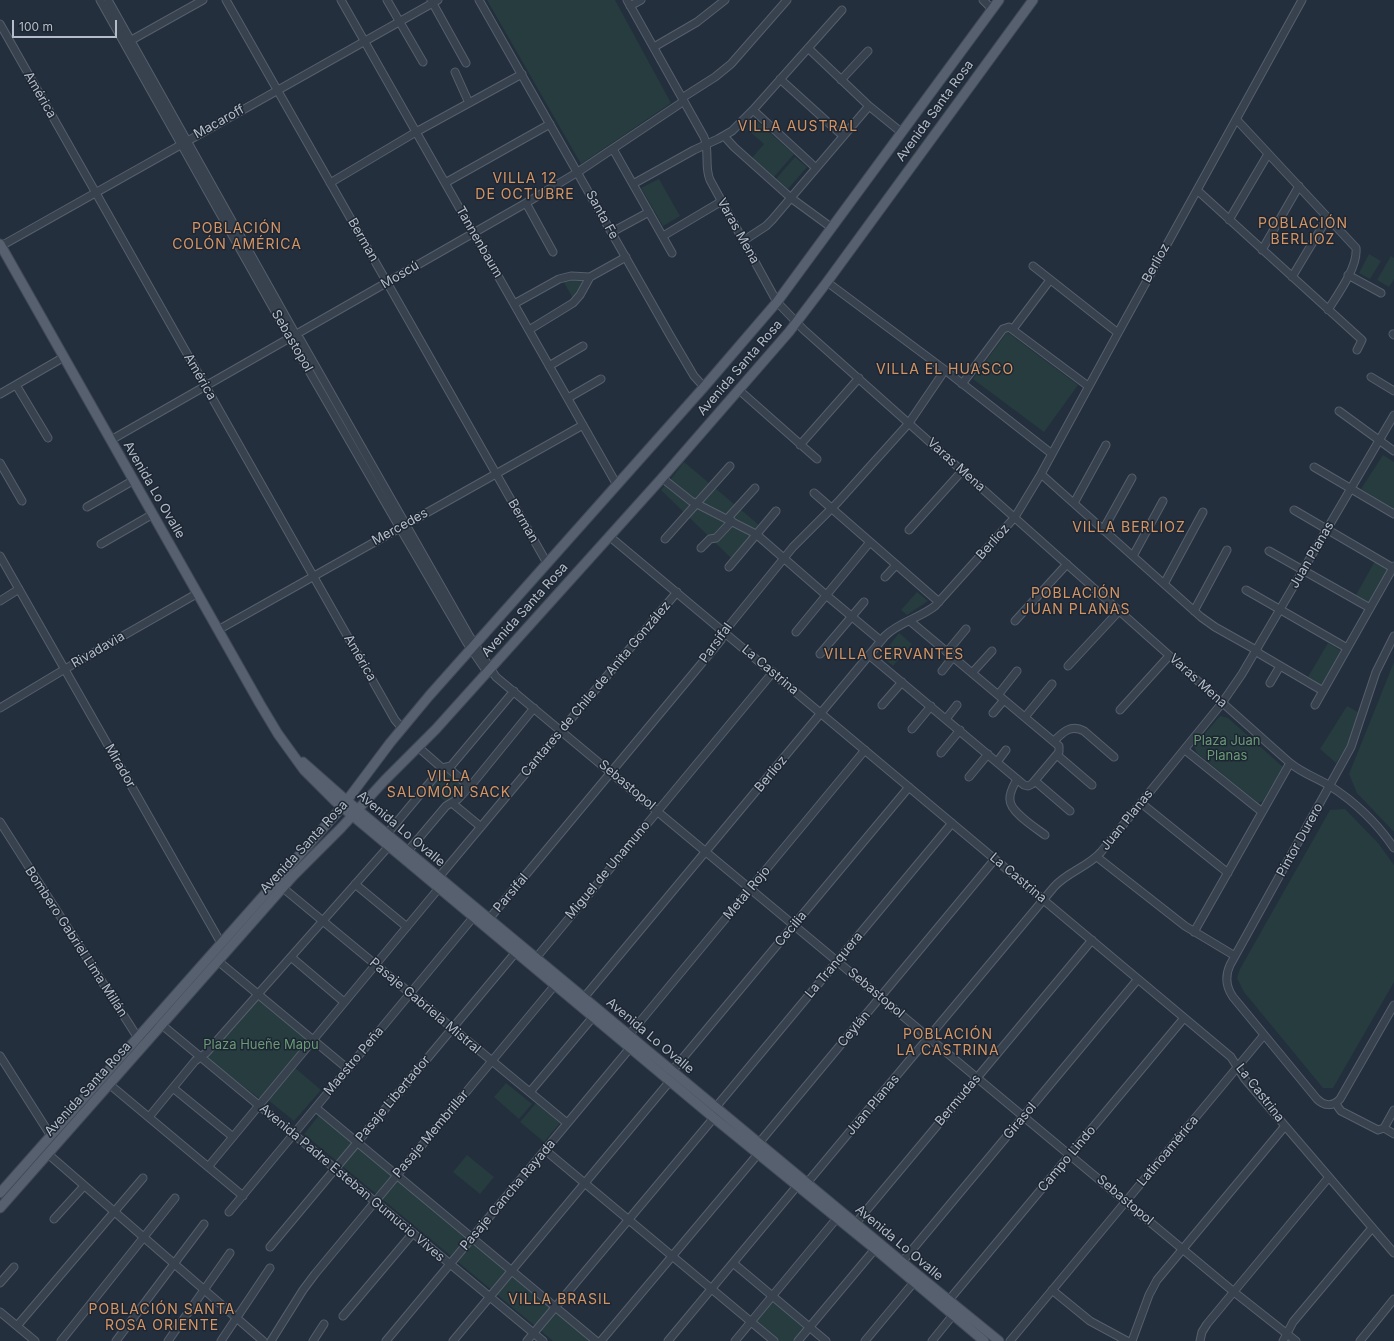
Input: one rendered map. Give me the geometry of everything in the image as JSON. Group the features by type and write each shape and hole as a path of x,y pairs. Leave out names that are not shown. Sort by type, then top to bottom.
{"main road":[{"name":"Avenida Santa Rosa","path":"0,1193 344,804 402,728 472,646 704,387 777,302 999,0"},
{"name":"Avenida Santa Rosa","path":"0,1208 308,860 491,671 738,390 796,322 827,282 1033,0"},
{"name":"Avenida Lo Ovalle","path":"0,245 260,704 288,747 344,804 387,834 439,877 516,952 555,985 581,1001 629,1035 855,1224 999,1341"},
{"name":"Avenida Lo Ovalle","path":"355,812 389,846 439,888 476,914 490,919 536,958 581,1001 593,1017 875,1249 984,1341"}],"street":[{"name":"Sebastopol","path":"100,0 128,42"},
{"name":"Sebastopol","path":"108,0 128,42 293,336 472,646 491,671 1234,1292 1296,1341"},
{"path":"128,42 203,0"},
{"name":"Berman","path":"226,0 547,563"},
{"name":"Tannenbaum","path":"341,0 617,485"},
{"path":"387,0 423,62"},
{"name":"Santa Fe","path":"479,0 694,376 704,387"},
{"path":"629,3 641,0"},
{"path":"654,47 698,22 725,0"},
{"name":"Moscú","path":"111,440 615,152 731,64 787,0"},
{"path":"983,0 992,9"},
{"name":"Berlioz","path":"581,1001 880,641 890,631 928,612 939,602 1015,518 1041,474 1088,386 1302,0"},
{"path":"434,1 466,63"},
{"name":"Macaroff","path":"0,245 434,1"},
{"name":"Varas Mena","path":"629,3 704,137 706,143 708,174 777,302 796,322 1290,763 1299,770 1330,786 1368,817 1380,829 1394,848"},
{"path":"633,184 706,143 724,136 737,127 842,10"},
{"name":"América","path":"0,24 395,720 402,728"},
{"path":"808,48 869,106 902,132"},
{"path":"841,80 868,51"},
{"path":"455,72 469,103"},
{"path":"330,183 416,132 522,74"},
{"path":"780,79 844,136"},
{"path":"743,241 769,223 869,106"},
{"path":"753,110 816,168"},
{"path":"1236,119 1356,248 1357,254 1348,275 1326,308"},
{"path":"445,182 550,124"},
{"path":"724,136 790,198 832,228"},
{"path":"615,152 672,253"},
{"path":"1228,220 1268,154"},
{"path":"1262,250 1299,186"},
{"path":"1197,190 1228,220 1362,340 1357,350"},
{"path":"662,236 722,201"},
{"path":"526,203 553,252"},
{"path":"612,232 649,212"},
{"path":"1292,277 1328,217"},
{"path":"529,330 573,303 580,295 590,277 626,257"},
{"path":"1033,266 1118,333"},
{"path":"1348,275 1381,293"},
{"path":"514,304 558,279 571,276 590,277"},
{"path":"1013,329 1050,280"},
{"path":"827,282 945,370 1052,454"},
{"path":"962,384 1003,329 1007,326 1088,386"},
{"path":"549,366 583,346"},
{"path":"0,394 64,357"},
{"name":"Parsifal","path":"490,919 720,640 724,632 783,558 832,509 909,423 945,370"},
{"path":"1371,377 1394,391"},
{"path":"800,445 859,378"},
{"path":"568,398 601,379"},
{"path":"16,385 48,438"},
{"path":"738,390 817,459"},
{"path":"1339,410 1394,450"},
{"name":"Juan Planas","path":"807,1183 1043,900 1060,881 1097,857 1222,703 1256,650 1394,415"},
{"name":"Mercedes","path":"218,630 583,425"},
{"path":"1074,503 1106,445"},
{"path":"0,463 22,501"},
{"path":"665,539 730,466"},
{"path":"1314,467 1394,514"},
{"path":"909,530 962,470"},
{"path":"1041,474 1194,611 1215,627 1323,691"},
{"path":"662,478 696,504 756,534 880,641"},
{"path":"1103,530 1132,478"},
{"path":"87,507 134,480"},
{"path":"700,548 710,539 716,538 755,488"},
{"path":"814,493 939,602"},
{"path":"1133,556 1163,501"},
{"path":"1294,510 1394,567 1315,705"},
{"path":"730,567 776,511"},
{"path":"1164,584 1203,512"},
{"path":"101,544 153,514"},
{"name":"La Castrina","path":"609,536 1231,1057 1244,1078 1394,1253"},
{"path":"796,632 870,542"},
{"path":"1194,611 1227,550"},
{"path":"1269,551 1370,608"},
{"name":"Mirador","path":"0,556 221,943"},
{"path":"1015,621 1066,564"},
{"path":"885,577 896,565"},
{"path":"0,600 19,589"},
{"path":"1246,590 1347,648"},
{"name":"Cantares de Chile de Anita González","path":"439,877 677,592"},
{"name":"Rivadavia","path":"0,708 64,669 198,593"},
{"path":"820,654 864,602"},
{"path":"1068,666 1119,611"},
{"path":"869,654 1024,785 1028,786 1035,781 1059,752 1059,746 910,621"},
{"path":"947,652 966,629"},
{"name":"Pintor Durero","path":"1336,1103 1328,1105 1319,1101 1229,990 1227,973 1354,741 1376,672 1394,636"},
{"path":"972,673 992,651"},
{"path":"1120,710 1169,656"},
{"path":"942,671 953,657"},
{"path":"1270,683 1280,666"},
{"path":"998,694 1017,671"},
{"name":"Miguel de Unamuno","path":"536,958 772,672"},
{"path":"882,705 902,682"},
{"path":"1025,717 1052,684"},
{"path":"387,834 444,768 451,766 514,691"},
{"path":"993,714 1004,700"},
{"path":"946,718 957,705"},
{"path":"912,729 931,706"},
{"path":"408,852 446,806 458,799 534,708"},
{"path":"1054,741 1066,730 1073,728 1079,729 1084,731 1114,757"},
{"path":"941,753 960,730"},
{"path":"418,747 469,786"},
{"name":"Metal Rojo","path":"629,1035 866,750"},
{"path":"997,762 1006,750"},
{"path":"1185,750 1262,812"},
{"path":"1059,752 1092,785"},
{"path":"969,777 988,754"},
{"path":"1194,932 1290,763"},
{"path":"1018,779 1010,795 1011,805 1014,810 1045,835"},
{"path":"1035,781 1070,810"},
{"name":"Cecilia","path":"672,1071 909,787"},
{"path":"452,803 481,827"},
{"path":"1141,803 1228,873"},
{"name":"Bombero Gabriel Lima Millán","path":"0,822 138,1038"},
{"name":"La Tranquera","path":"527,1341 714,1118 718,1108 837,961 952,823"},
{"path":"148,1117 195,1061 201,1057 258,994 389,846"},
{"path":"1097,857 1170,916 1235,956"},
{"name":"Ceylán","path":"759,1143 995,859"},
{"path":"355,884 406,927"},
{"name":"Pasaje Gabriela Mistral","path":"283,888 567,1123"},
{"path":"208,1167 439,888"},
{"name":"Maestro Peña","path":"229,1212 476,914"},
{"name":"Bermudas","path":"855,1224 1092,940"},
{"name":"Pasaje Libertador","path":"270,1247 516,952"},
{"path":"291,957 344,1002"},
{"path":"218,961 348,1069"},
{"name":"Girasol","path":"902,1262 1138,979"},
{"name":"Pasaje Membrillar","path":"271,1341 308,1283 555,985"},
{"path":"1394,1005 1342,1097 1336,1103 1341,1111 1378,1130 1384,1128 1394,1110"},
{"path":"530,1092 593,1017"},
{"name":"Campo Lindo","path":"949,1300 1184,1018"},
{"path":"138,1038 162,1025"},
{"name":"Avenida Padre Esteban Gumucio Vives","path":"162,1025 543,1341"},
{"name":"Latinoamérica","path":"1010,1341 1264,1034"},
{"name":"Pasaje Cancha Rayada","path":"386,1341 630,1048"},
{"path":"0,1056 51,1136"},
{"path":"453,1341 670,1081"},
{"path":"109,1084 243,1196"},
{"path":"173,1088 233,1136"},
{"path":"316,1108 596,1341"},
{"path":"1132,1341 1154,1285 1286,1126"},
{"path":"1384,1128 1394,1134"},
{"path":"545,1150 774,1341"},
{"path":"48,1154 263,1341"},
{"path":"601,1341 758,1154"},
{"path":"1200,1341 1205,1327 1329,1177"},
{"path":"17,1326 143,1178"},
{"path":"54,1219 84,1186"},
{"path":"668,1341 797,1186"},
{"path":"61,1341 175,1198"},
{"path":"735,1341 837,1218"},
{"path":"116,1341 204,1224"},
{"path":"1283,1341 1293,1322 1372,1228"},
{"path":"343,1316 413,1233"},
{"path":"798,1341 875,1249"},
{"path":"168,1341 230,1253"},
{"path":"733,1263 826,1341"},
{"path":"0,1282 14,1267"},
{"path":"221,1341 270,1268"},
{"path":"865,1341 914,1282"},
{"path":"1052,1290 1090,1321 1127,1341"},
{"path":"1360,1341 1394,1299"},
{"path":"0,1312 34,1341"},
{"path":"932,1341 954,1315"},
{"path":"313,1341 324,1324"}],"green space":[{"path":"487,0 615,0 671,103 581,164"},
{"path":"755,120 794,154 773,178 751,159 764,144 747,129"},
{"path":"795,157 807,167 788,189 776,179"},
{"path":"659,179 680,216 663,226 641,188"},
{"path":"1369,254 1381,261 1370,279 1359,273"},
{"path":"1391,256 1394,258 1394,279 1389,287 1377,280"},
{"path":"563,281 582,281 582,284 573,298"},
{"path":"1007,332 1078,385 1044,432 973,379"},
{"path":"1383,455 1394,462 1394,509 1361,489"},
{"path":"684,462 759,525 755,530 693,499 670,480"},
{"path":"666,484 751,534 731,558 661,490"},
{"path":"1375,561 1389,569 1369,603 1356,595"},
{"path":"917,592 928,601 907,615 901,610"},
{"path":"899,633 912,644 893,666 881,656"},
{"path":"1328,643 1343,652 1323,686 1308,677"},
{"path":"1394,662 1394,832 1357,793 1349,774"},
{"path":"1347,706 1358,712 1349,743 1336,763 1320,749"},
{"name":"Plaza Juan Planas","path":"1220,716 1228,718 1283,767 1263,801 1258,803 1197,753 1194,746"},
{"path":"451,771 466,785 454,798 446,802 429,787 441,773"},
{"path":"1345,809 1378,843 1394,865 1394,982 1333,1088 1323,1088 1244,992 1237,978 1240,969 1330,810"},
{"name":"Plaza Hueñe Mapu","path":"257,998 309,1039 309,1042 260,1099 208,1059 208,1054"},
{"path":"294,1067 321,1090 294,1121 267,1099"},
{"path":"506,1083 532,1104 519,1119 494,1097"},
{"path":"536,1103 560,1123 544,1142 520,1122"},
{"path":"320,1114 594,1341 553,1341 304,1134"},
{"path":"467,1155 494,1177 480,1194 453,1172"},
{"path":"774,1300 805,1325 805,1329 795,1341 779,1341 757,1323 756,1320 771,1301"}],"district":[{"name":"VILLA AUSTRAL","path":"798,127"},
{"name":"VILLA 12 DE OCTUBRE","path":"525,188"},
{"name":"POBLACIÓN BERLIOZ","path":"1303,232"},
{"name":"POBLACIÓN COLÓN AMÉRICA","path":"237,238"},
{"name":"VILLA EL HUASCO","path":"945,370"},
{"name":"VILLA BERLIOZ","path":"1129,528"},
{"name":"POBLACIÓN JUAN PLANAS","path":"1076,602"},
{"name":"VILLA CERVANTES","path":"894,655"},
{"name":"VILLA SALOMÓN SACK","path":"449,786"},
{"name":"POBLACIÓN LA CASTRINA","path":"948,1044"},
{"name":"VILLA BRASIL","path":"560,1300"},
{"name":"POBLACIÓN SANTA ROSA ORIENTE","path":"162,1318"}]}
